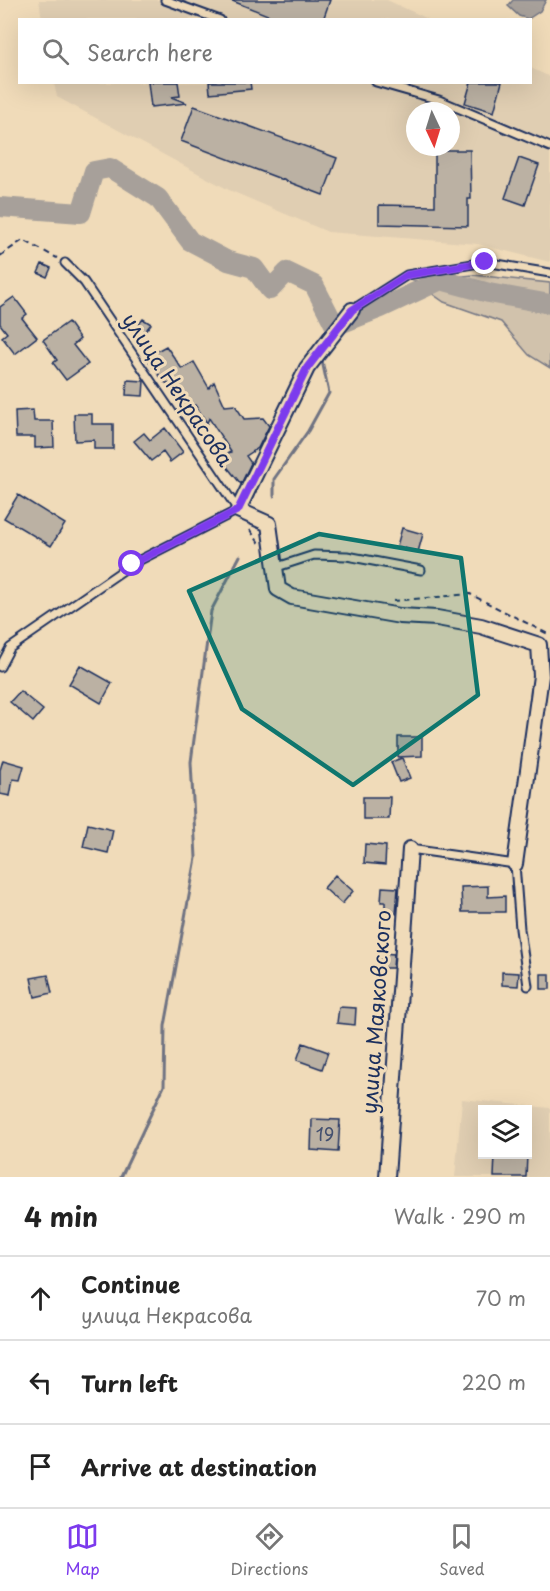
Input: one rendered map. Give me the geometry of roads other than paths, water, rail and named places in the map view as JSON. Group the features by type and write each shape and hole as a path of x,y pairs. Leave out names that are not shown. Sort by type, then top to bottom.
{"street":[{"path":"352,310 307,368 238,510 269,524 278,589 292,597 400,616 438,618 481,626 539,645 541,676 515,864"},
{"name":"улица Маяковского","path":"387,1177 410,849"}],"lane":[{"path":"165,0 214,18"},
{"path":"383,84 439,100 550,147"},
{"name":"улица Некрасова","path":"65,262 84,282 238,510"},
{"path":"352,310 407,275 485,262 550,273"},
{"path":"0,667 10,648 132,564 238,510"},
{"path":"274,568 314,555 347,556 421,570"},
{"path":"410,849 515,864 520,929 528,986"}],"waterway":[{"path":"0,207 81,213 94,171 110,168 158,198 190,241 228,261 254,268 270,290 287,272 314,285 335,326 381,308 441,280 489,293 550,304"},
{"path":"274,496 274,479 308,431 329,393 321,356"},
{"path":"121,1177 164,1086 165,1026 196,858 191,762 211,611 240,556"}]}
